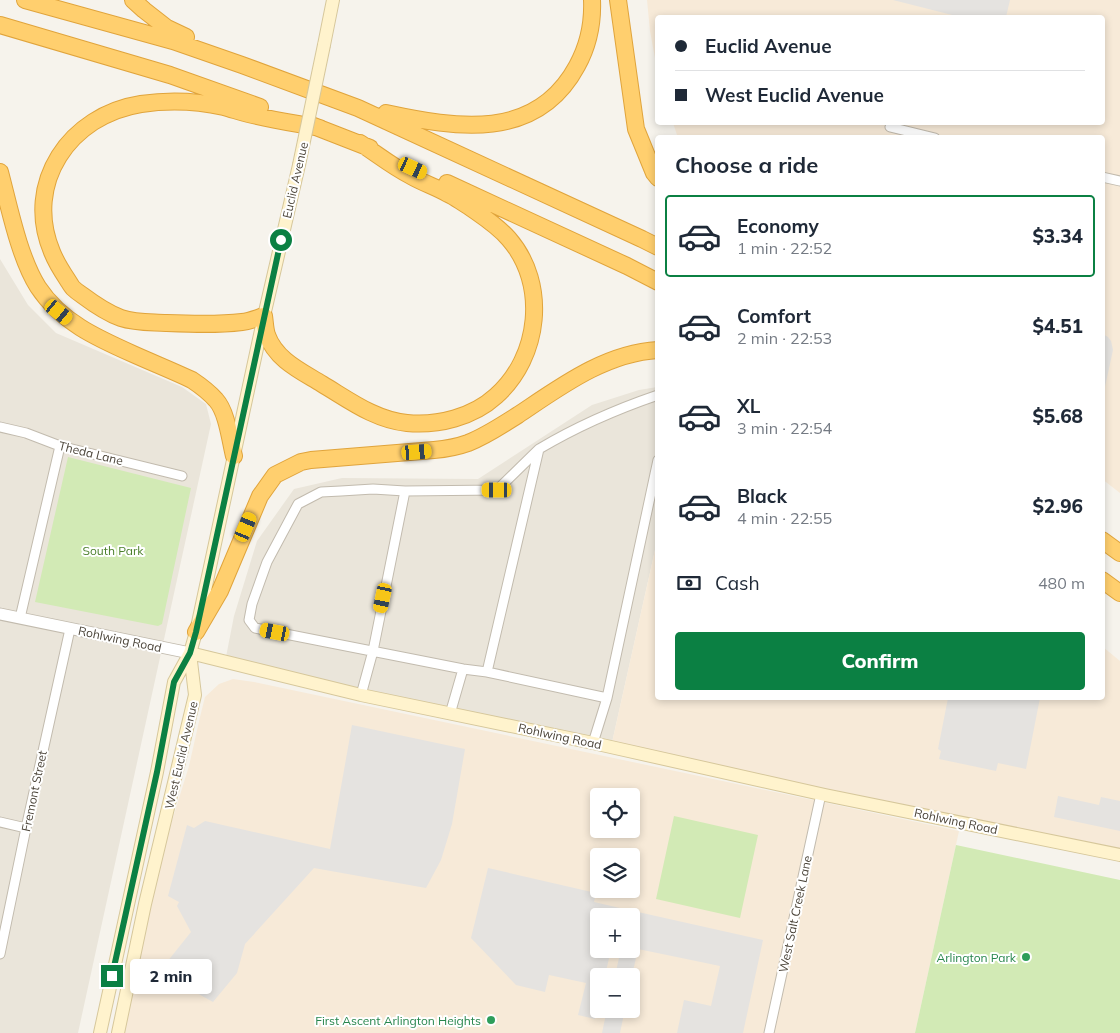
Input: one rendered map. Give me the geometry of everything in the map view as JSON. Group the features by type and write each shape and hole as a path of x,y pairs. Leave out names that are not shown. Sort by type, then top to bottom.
{"highway":[{"path":"25,0 173,41 358,108 655,245"},
{"path":"133,0 167,28 242,65"},
{"path":"358,108 421,120 478,125 500,123 525,115 548,101 574,72 588,40 592,0"},
{"path":"618,0 636,129 655,171"},
{"path":"0,25 170,75 360,143 655,280"},
{"path":"320,128 256,116 198,102 176,101 139,104 103,115 88,125 64,148 49,176 44,192 44,222 48,243 55,259 73,288 93,304 121,318 139,322 223,324 244,322 264,316 267,334 273,348 285,361 365,410 387,419 398,422 428,424 467,414 496,396 508,384 525,356 531,338 534,307 533,290 528,270 521,254 489,220 450,194 410,176 360,143"},
{"path":"0,172 22,249 38,287 47,298 59,312 89,334 192,380 205,389 218,401 224,416 234,456"},
{"path":"196,632 220,591 260,496 275,475 301,462 311,460 434,450 467,443 492,431 602,363 627,355 655,350"},
{"path":"1105,542 1120,553"},
{"path":"1105,582 1120,593"}],"main road":[{"name":"Euclid Avenue","path":"190,653 334,0"},
{"name":"Rohlwing Road","path":"190,653 361,695 593,743 820,794 1120,855"},
{"name":"West Euclid Avenue","path":"100,1033 157,772 174,682 190,653"},
{"name":"West Euclid Avenue","path":"118,1033 145,904 195,695 190,653"}],"street":[{"path":"890,127 923,135"},
{"path":"1105,178 1120,181"},
{"path":"607,698 486,672 255,628 248,620 267,562 298,504 321,492 373,489 405,491 497,490 539,449 564,434 655,396"},
{"name":"Theda Lane","path":"0,427 26,433 60,446 182,476"},
{"path":"20,618 60,446"},
{"path":"486,672 539,449"},
{"path":"593,743 607,698 655,474"},
{"path":"361,695 405,491"},
{"name":"Rohlwing Road","path":"0,614 190,653"},
{"name":"Fremont Street","path":"0,954 70,628"},
{"path":"450,714 463,669"},
{"name":"West Salt Creek Lane","path":"769,1033 820,794"},
{"path":"0,822 26,828"}],"shaded area":[{"path":"647,0 1120,0 1120,493 1105,481 1105,135 677,135 674,125 1105,125 1105,15 655,15 655,58"},
{"path":"893,0 1010,0 1006,15 952,15"},
{"path":"0,259 28,305 56,333 182,387 206,404 211,424 78,1033 0,1033"},
{"path":"1105,335 1111,341 1113,350 1105,387"},
{"path":"655,387 655,550 611,747 225,662 234,616 257,541 294,489 342,478 478,479 592,405 639,390"},
{"path":"655,550 655,700 1105,700 1105,649 1120,661 1120,855 611,747"},
{"path":"233,679 254,682 959,831 915,1033 123,1033 158,866 189,766 205,697 219,684"},
{"path":"948,700 1040,700 1026,769 998,763 996,771 939,759 941,751 938,749"},
{"path":"352,725 465,749 452,824 441,860 426,888 314,868 245,944 237,973 213,1002 159,972 191,932 177,906 179,902 168,896 187,825 194,828 205,821 330,849"},
{"path":"1058,796 1099,805 1101,797 1120,801 1120,831 1054,817"},
{"path":"488,868 590,892 590,898 595,898 594,902 620,908 590,908 590,958 609,958 607,968 590,968 590,1018 578,1015 586,983 549,975 545,992 516,985 471,938"},
{"path":"640,912 763,940 743,1033 677,1033 684,1000 711,1006 720,966 640,949"},
{"path":"619,958 636,958 634,968 617,968"},
{"path":"605,1018 623,1018 620,1033 602,1033"}],"green space":[{"name":"South Park","path":"68,457 191,488 162,624 158,626 35,602"},
{"path":"674,816 758,835 740,918 656,899"},
{"name":"Arlington Park","path":"956,845 1120,880 1120,1033 915,1033"}],"place":[{"name":"Arlington Park","path":"1026,957"},
{"name":"First Ascent Arlington Heights","path":"491,1020"}],"route":[{"path":"112,976 157,772 174,682 190,653 196,632 281,240"}]}
